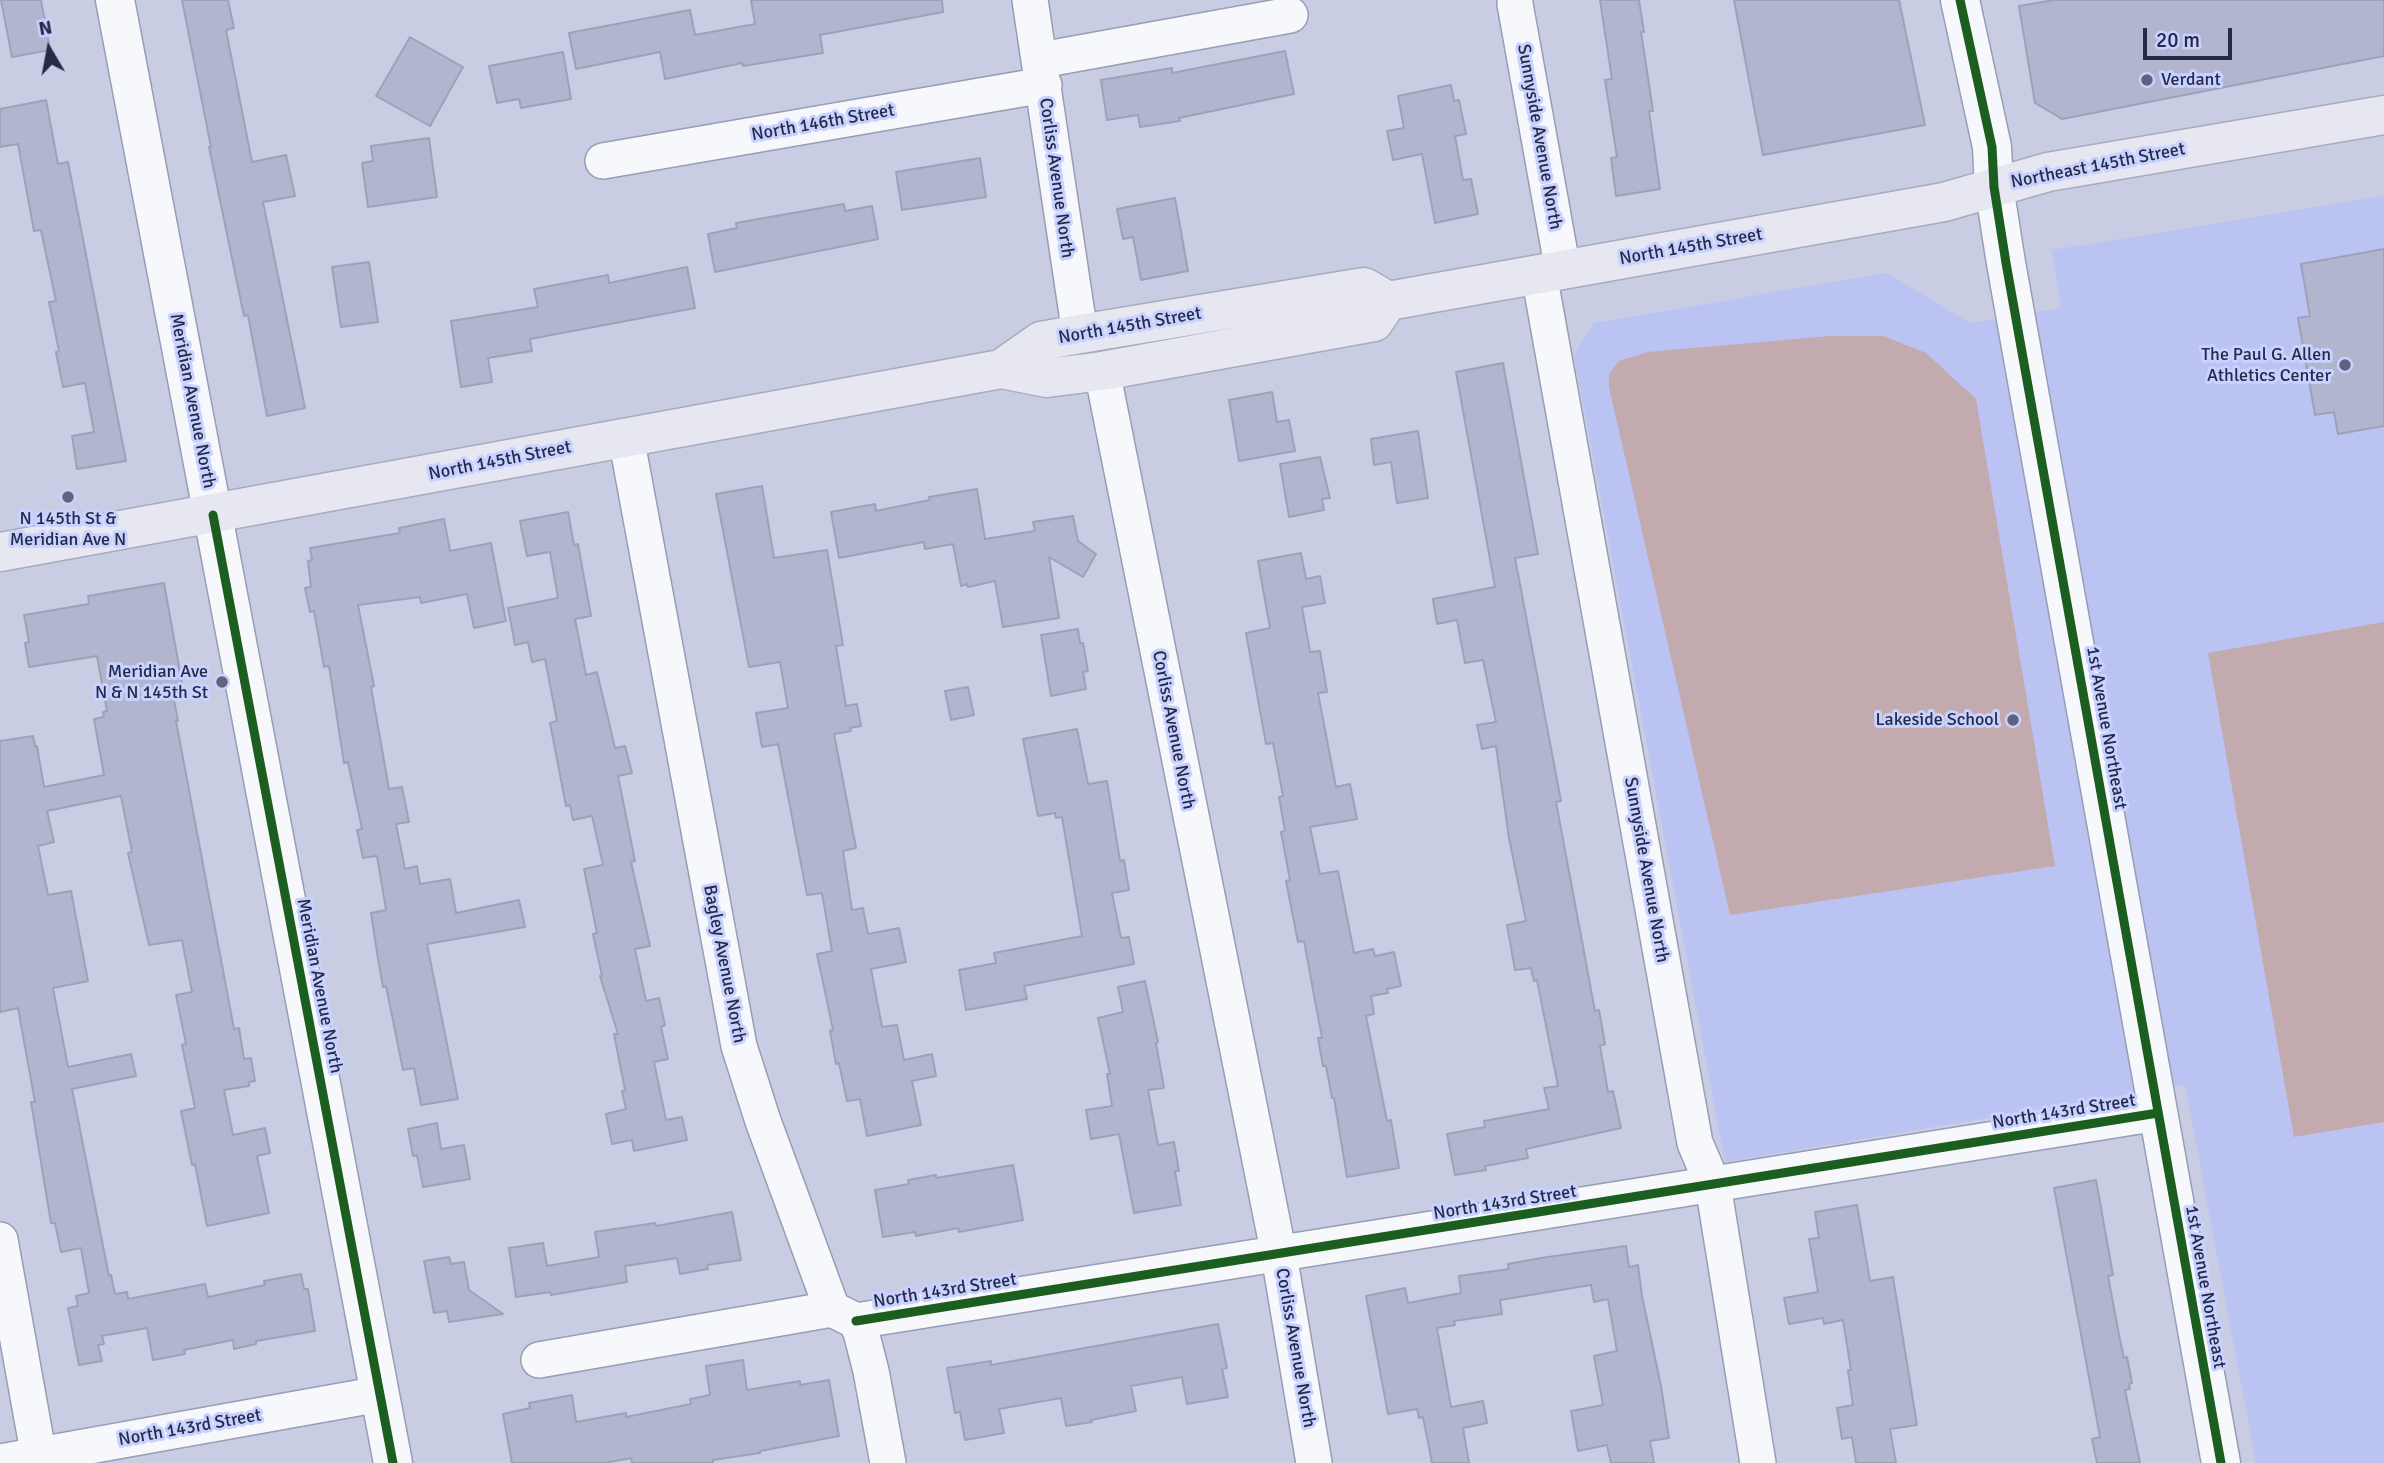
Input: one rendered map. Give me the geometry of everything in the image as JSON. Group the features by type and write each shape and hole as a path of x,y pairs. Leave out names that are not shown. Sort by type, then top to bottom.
{"main road":[{"name":"Northeast 145th Street","path":"1994,187 2048,172 2384,115"},
{"name":"Northeast 145th Street","path":"1994,187 2050,194 2384,140"},
{"name":"North 145th Street","path":"1001,369 1041,341 1364,286 1388,300 1944,202 1994,187"},
{"name":"North 145th Street","path":"0,552 1001,369 1048,378 1374,322 1388,300"}],"street":[{"name":"Meridian Avenue North","path":"115,0 393,1463"},
{"name":"Corliss Avenue North","path":"1030,0 1080,334"},
{"name":"1st Avenue Northeast","path":"1960,0 1992,147 1994,187 2221,1463"},
{"name":"Sunnyside Avenue North","path":"1515,4 1551,272 1695,1143 1713,1185 1758,1463"},
{"name":"North 146th Street","path":"603,161 1042,73 1290,15"},
{"name":"Corliss Avenue North","path":"1102,370 1279,1255 1314,1463"},
{"name":"Bagley Avenue North","path":"626,437 739,1046 763,1121 844,1315 861,1332 888,1463"},
{"name":"North 143rd Street","path":"539,1360 1279,1255 2158,1113"},
{"path":"0,1240 39,1459"},
{"name":"North 143rd Street","path":"0,1462 39,1459 380,1394"}],"shaded area":[{"name":"Lakeside School","path":"2384,196 2384,1463 2256,1463 2185,1085 1725,1162 1574,355 1594,323 1887,273 1970,323 2061,308 2052,250"},
{"path":"1830,336 1883,336 1926,353 1976,399 2055,866 1730,915 1609,387 1609,374 1619,361 1648,352"},
{"path":"2384,622 2384,1122 2294,1137 2208,653"}],"building":[{"path":"1,0 41,0 50,50 12,57"},
{"path":"182,0 228,0 234,28 226,30 252,162 286,155 295,196 263,202 305,408 267,416 248,315 244,316 209,147"},
{"path":"751,0 942,0 943,12 820,35 823,53 743,66 742,63 665,79 660,52 576,69 569,33 690,10 695,35 755,24"},
{"path":"1600,0 1639,0 1653,111 1649,111 1660,189 1616,196 1611,158 1617,157 1605,80 1612,79"},
{"path":"1734,0 1899,0 1925,125 1763,155"},
{"name":"Verdant","path":"2054,0 2384,0 2384,56 2062,119 2035,103 2019,6"},
{"path":"410,37 463,67 430,126 376,96"},
{"path":"1285,51 1294,94 1179,118 1180,121 1140,127 1138,115 1107,120 1101,80 1172,68 1172,73"},
{"path":"563,52 571,99 521,108 519,99 497,103 489,66"},
{"path":"1451,85 1454,101 1459,100 1466,134 1455,136 1463,180 1471,179 1478,214 1435,223 1422,154 1393,160 1387,131 1404,128 1398,96"},
{"path":"46,100 58,164 68,162 126,461 77,469 72,436 94,432 85,383 63,387 49,302 56,301 41,230 34,231 18,144 0,147 0,109"},
{"path":"429,138 437,197 368,207 362,163 373,161 371,146"},
{"path":"980,158 986,197 902,210 896,172"},
{"path":"1175,198 1188,271 1141,280 1133,237 1123,239 1117,209"},
{"path":"844,204 845,211 872,206 878,239 715,272 708,234 737,228 736,223"},
{"name":"The Paul G. Allen Athletics Center","path":"2384,249 2384,426 2338,434 2334,412 2315,415 2298,318 2310,316 2301,264"},
{"path":"369,262 378,322 341,327 332,267"},
{"path":"687,267 695,308 530,339 532,351 488,358 492,382 461,387 451,321 538,307 534,289 608,275 609,283"},
{"path":"1503,363 1538,554 1515,558 1561,801 1556,802 1595,1011 1599,1010 1605,1044 1600,1046 1608,1092 1613,1091 1621,1128 1526,1149 1528,1158 1485,1166 1486,1170 1455,1175 1447,1134 1485,1127 1484,1121 1549,1109 1544,1088 1558,1086 1537,980 1534,981 1531,968 1515,970 1507,925 1526,921 1509,838 1496,746 1482,749 1477,725 1496,722 1483,660 1465,663 1457,620 1437,624 1433,599 1495,587 1456,372"},
{"path":"1272,392 1277,422 1289,420 1295,451 1239,461 1229,400"},
{"path":"1418,431 1428,498 1397,503 1391,462 1374,465 1371,439"},
{"path":"1320,457 1330,498 1322,499 1324,510 1289,517 1280,464"},
{"path":"762,486 774,558 827,550 843,645 836,646 846,706 857,704 861,726 834,734 856,848 843,851 852,910 863,908 868,934 899,928 906,962 871,969 882,1027 897,1025 904,1060 932,1054 936,1076 912,1081 921,1125 867,1136 860,1099 847,1101 839,1063 836,1064 830,1031 833,1030 817,954 832,951 822,893 807,895 778,744 762,747 756,713 788,708 780,662 749,667 716,494"},
{"path":"977,489 985,539 1035,531 1033,522 1073,516 1078,541 1096,554 1083,577 1049,557 1059,618 1003,627 995,581 961,586 953,544 925,549 924,542 839,558 831,512 875,504 876,511 930,500 929,497"},
{"path":"568,512 574,545 578,544 591,616 575,619 586,675 597,672 615,748 625,746 632,773 618,776 635,861 631,862 650,946 635,949 646,1001 659,998 665,1025 661,1027 668,1059 654,1062 666,1120 682,1117 687,1140 634,1151 632,1140 612,1144 606,1114 626,1109 614,1034 618,1034 600,976 593,934 597,933 584,869 603,865 592,816 573,820 570,805 566,806 550,723 557,721 545,659 532,662 528,642 515,645 508,608 558,598 550,552 527,556 520,521"},
{"path":"444,519 450,551 491,543 506,621 474,628 467,594 421,603 420,597 358,605 374,686 371,687 389,789 402,787 409,822 396,824 405,869 417,866 420,884 450,879 456,913 519,900 525,927 427,944 458,1099 421,1105 414,1068 403,1070 378,959 371,913 386,910 377,856 363,858 357,830 362,829 348,762 344,763 329,666 324,667 314,611 310,612 305,588 311,587 308,561 312,560 310,548 400,533 399,528"},
{"path":"1301,553 1306,579 1320,576 1325,603 1302,607 1310,652 1320,651 1327,692 1318,693 1336,787 1350,784 1357,819 1310,827 1320,874 1338,871 1354,953 1373,949 1375,956 1394,952 1401,986 1387,989 1388,993 1371,996 1374,1014 1366,1016 1387,1121 1391,1120 1399,1168 1347,1177 1334,1098 1326,1066 1323,1066 1318,1038 1322,1038 1304,941 1298,942 1286,881 1290,880 1281,832 1285,831 1279,797 1283,796 1273,743 1266,744 1246,633 1270,628 1258,561"},
{"path":"164,583 182,683 171,685 176,721 234,1029 239,1028 244,1059 251,1058 255,1081 249,1082 249,1086 224,1090 233,1135 265,1128 270,1153 257,1156 269,1213 207,1226 181,1111 195,1108 182,1045 186,1044 176,995 192,992 182,940 149,945 128,853 132,852 121,796 47,811 54,842 38,846 48,895 71,891 88,981 53,988 68,1067 131,1054 136,1076 72,1089 109,1276 111,1275 115,1294 127,1292 128,1299 205,1284 208,1297 301,1274 304,1289 308,1289 315,1331 256,1341 256,1344 234,1349 233,1340 184,1350 185,1354 153,1360 147,1328 102,1336 104,1344 98,1345 102,1361 79,1365 68,1308 78,1306 76,1296 89,1293 81,1248 61,1252 55,1223 51,1223 31,1102 35,1102 18,1008 0,1012 0,741 33,736 44,787 104,775 94,719 104,717 103,712 107,711 97,656 29,667 25,643 29,642 24,615 89,604 88,596"},
{"path":"1078,629 1088,671 1083,672 1086,689 1051,696 1041,635"},
{"path":"968,687 974,715 951,720 945,691"},
{"path":"1077,729 1088,784 1107,781 1120,861 1124,860 1129,890 1112,893 1121,938 1129,937 1134,964 1024,986 1027,999 966,1010 959,970 996,963 994,953 1082,936 1062,817 1056,818 1055,813 1038,816 1023,739"},
{"path":"1145,981 1158,1042 1156,1043 1164,1088 1148,1090 1158,1145 1174,1142 1179,1171 1175,1171 1181,1205 1134,1213 1119,1134 1091,1139 1086,1110 1112,1106 1107,1074 1110,1074 1098,1018 1123,1012 1118,987"},
{"path":"437,1123 441,1149 464,1145 470,1179 423,1187 417,1155 413,1156 408,1129"},
{"path":"1013,1165 1023,1220 959,1232 958,1228 916,1236 915,1232 883,1237 875,1190 909,1184 908,1180"},
{"path":"2096,1180 2113,1275 2108,1276 2124,1358 2127,1357 2132,1383 2129,1384 2130,1389 2125,1390 2140,1463 2097,1463 2092,1439 2100,1437 2054,1188"},
{"path":"1857,1205 1870,1281 1893,1277 1917,1425 1890,1429 1896,1463 1856,1463 1852,1437 1842,1439 1837,1408 1853,1405 1848,1370 1851,1370 1843,1320 1824,1324 1823,1318 1789,1324 1784,1298 1818,1292 1809,1239 1819,1238 1815,1212"},
{"path":"732,1212 741,1260 707,1265 708,1269 680,1274 677,1258 625,1266 627,1282 551,1295 550,1292 516,1297 509,1248 543,1243 547,1266 599,1257 595,1232 655,1223 656,1226"},
{"path":"1626,1246 1629,1267 1638,1265 1669,1438 1650,1441 1654,1463 1611,1463 1607,1445 1578,1451 1571,1411 1603,1405 1594,1356 1617,1351 1608,1299 1594,1302 1591,1285 1500,1300 1502,1314 1454,1321 1455,1325 1437,1328 1451,1407 1483,1401 1487,1423 1463,1428 1469,1463 1432,1463 1423,1417 1419,1418 1417,1409 1388,1414 1366,1296 1405,1288 1408,1303 1461,1293 1459,1276 1509,1269 1508,1264 1541,1258"},
{"path":"449,1257 451,1264 464,1262 469,1290 503,1314 449,1322 447,1311 434,1313 424,1261"},
{"path":"1218,1324 1227,1368 1222,1369 1228,1397 1187,1404 1182,1377 1131,1386 1136,1411 1091,1420 1092,1422 1066,1426 1061,1398 999,1409 1004,1433 965,1440 960,1412 955,1413 947,1368 991,1361 991,1365"},
{"path":"743,1360 747,1390 800,1381 800,1385 829,1380 839,1436 713,1460 713,1463 632,1463 631,1458 605,1463 512,1463 503,1414 530,1408 529,1403 572,1395 576,1422 626,1413 626,1417 691,1404 690,1399 710,1395 706,1366"}],"cycle path":[{"path":"1960,0 1992,147 1994,187 2006,263 2221,1463"},
{"path":"213,515 393,1463"},
{"path":"856,1321 2158,1113"}],"place":[{"name":"Verdant","path":"2147,80"},
{"name":"The Paul G. Allen Athletics Center","path":"2345,365"},
{"name":"N 145th St & Meridian Ave N","path":"68,497"},
{"name":"Meridian Ave N & N 145th St","path":"222,682"},
{"name":"Lakeside School","path":"2013,720"}]}
